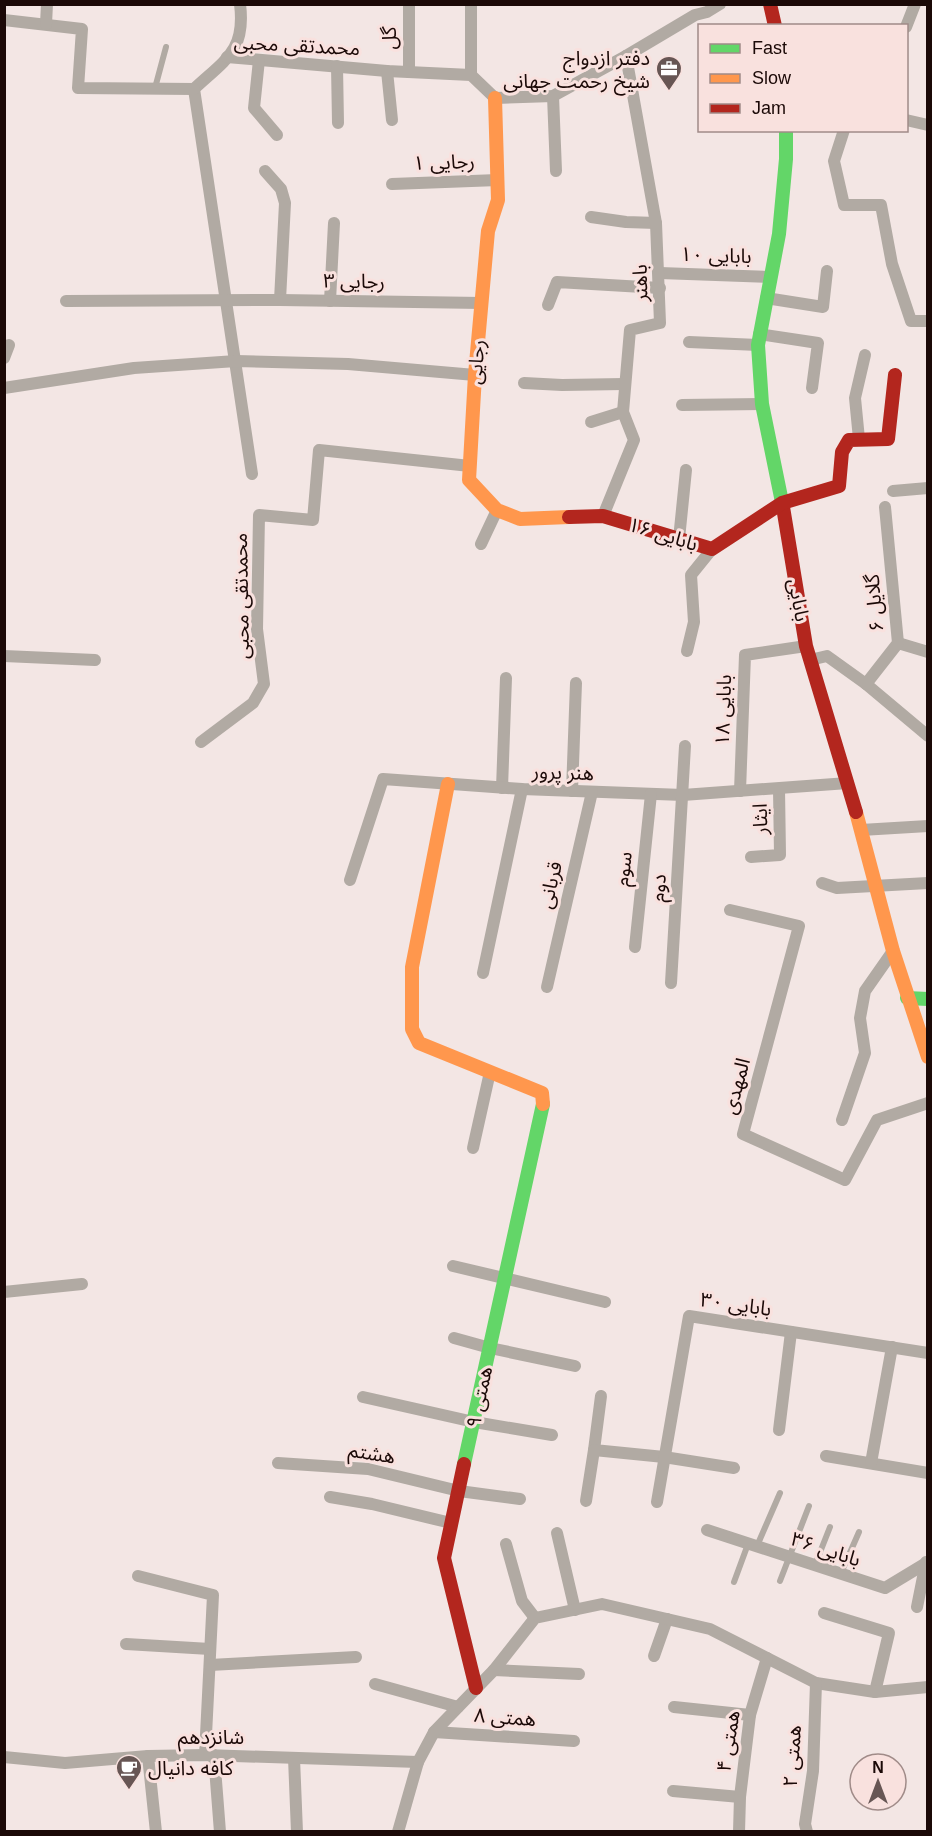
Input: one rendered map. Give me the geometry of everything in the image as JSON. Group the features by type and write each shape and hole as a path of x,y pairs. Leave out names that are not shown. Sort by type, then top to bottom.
{"street":[{"path":"46,24 47,4"},
{"path":"227,57 239,41 242,20 240,4"},
{"name":"گل","path":"409,4 409,72"},
{"path":"471,4 471,75 495,98 552,96 626,56 698,10 707,12 720,4"},
{"path":"770,4 775,24"},
{"path":"777,24 781,14 781,4"},
{"path":"907,24 915,4"},
{"path":"4,20 82,29 78,88 194,88 252,474"},
{"name":"باهنر","path":"603,516 634,440 622,412 630,330 660,323 660,273 656,223 626,56"},
{"name":"محمدتقی محبی","path":"194,88 227,57 471,75"},
{"path":"259,60 254,108 277,135"},
{"path":"337,66 338,123"},
{"path":"387,70 393,120"},
{"path":"552,96 556,171"},
{"name":"رجایی","path":"495,98 498,200 488,231 475,375 469,480 498,510 520,519 603,516"},
{"path":"908,120 927,125"},
{"name":"بابایی","path":"786,132 786,159 779,234 759,339 762,405 782,503 806,646 848,783 893,951 927,1057"},
{"path":"843,132 834,161 844,205 881,205 892,264 911,321 927,321"},
{"path":"265,171 281,189 285,203 280,300"},
{"name":"رجایی ۱","path":"392,184 498,180"},
{"path":"591,217 656,223"},
{"path":"330,300 334,223"},
{"path":"765,298 823,307 827,271"},
{"name":"بابایی ۱۰","path":"660,273 770,277"},
{"path":"548,305 557,282 660,288"},
{"name":"رجایی ۳","path":"66,302 330,300 482,303"},
{"path":"689,342 759,339 818,343 812,388"},
{"path":"4,358 9,345"},
{"path":"865,355 855,398 859,439 888,439 895,375"},
{"path":"4,388 134,368 236,361 348,364 475,375"},
{"path":"524,383 624,384"},
{"path":"682,405 762,405"},
{"path":"591,422 622,412"},
{"name":"بابایی ۱۶","path":"603,516 712,549 782,503 839,486 842,452 849,440 859,439"},
{"name":"محمدتقی محبی","path":"201,742 253,703 264,684 257,629 259,515 313,520 319,450 470,466"},
{"path":"679,539 686,470"},
{"path":"893,491 927,488"},
{"name":"گلایل ۶","path":"866,684 898,643 885,507"},
{"path":"481,544 498,510"},
{"path":"687,651 694,622 691,575 712,549"},
{"path":"898,643 927,652"},
{"name":"بابایی ۱۸","path":"740,791 745,655 806,646"},
{"path":"810,660 827,656 866,684 927,736"},
{"path":"4,657 95,660"},
{"path":"502,788 506,678"},
{"path":"572,791 576,683"},
{"name":"دوم","path":"671,983 685,746"},
{"name":"هنر پرور","path":"350,880 383,779 502,788 683,795 848,783"},
{"path":"448,784 412,968 412,1029 419,1043 490,1072 473,1148"},
{"path":"483,973 522,789"},
{"name":"ایثار","path":"751,857 780,855 779,789"},
{"name":"قربانی","path":"547,987 592,792"},
{"name":"سوم","path":"634,947 651,794"},
{"path":"861,830 927,826"},
{"path":"822,883 837,888 927,883"},
{"name":"المهدی","path":"730,910 799,926 743,1134 845,1180 877,1120 927,1103"},
{"path":"842,1120 865,1053 860,1018 866,991 893,951"},
{"path":"907,998 927,999"},
{"name":"همتی ۹","path":"476,1688 444,1558 543,1105 542,1093 490,1072"},
{"path":"453,1266 605,1302"},
{"path":"4,1292 82,1284"},
{"name":"بابایی ۳۰","path":"657,1502 689,1316 927,1353"},
{"path":"779,1430 791,1332"},
{"path":"454,1338 575,1366"},
{"path":"871,1463 892,1347"},
{"path":"586,1501 601,1396"},
{"path":"363,1397 474,1422 552,1435"},
{"path":"594,1450 663,1457 734,1468"},
{"path":"826,1456 927,1473"},
{"name":"هشتم","path":"278,1463 368,1469 459,1491 520,1499"},
{"path":"330,1497 372,1504 452,1523"},
{"name":"بابایی ۳۶","path":"707,1530 885,1588 927,1562"},
{"path":"557,1533 575,1610"},
{"path":"507,1544 522,1601 535,1618"},
{"path":"918,1607 927,1562"},
{"path":"138,1576 213,1595 209,1755 220,1832"},
{"path":"398,1832 418,1762 434,1732 494,1670 535,1618 602,1604 710,1629 816,1683 875,1692 927,1687"},
{"path":"824,1613 889,1633 875,1692"},
{"path":"654,1656 667,1619"},
{"path":"126,1644 210,1649"},
{"path":"210,1665 356,1657"},
{"name":"همتی ۴","path":"739,1832 740,1797 750,1715 767,1658"},
{"path":"494,1670 579,1674"},
{"name":"همتی ۲","path":"807,1832 805,1824 813,1771 816,1683"},
{"path":"375,1684 458,1707"},
{"path":"674,1707 750,1715"},
{"name":"همتی ۸","path":"434,1732 574,1741"},
{"name":"شانزدهم","path":"4,1757 65,1763 148,1756 209,1755 418,1762"},
{"path":"148,1756 156,1832"},
{"path":"294,1758 297,1832"},
{"path":"673,1791 740,1797"}],"lane":[{"path":"155,88 166,47"},
{"path":"734,1582 780,1493"},
{"path":"780,1581 809,1506"},
{"path":"815,1565 830,1527"},
{"path":"840,1574 860,1532"}],"traffic: fast":[{"path":"783,507 762,404 758,345 779,234 786,159 786,132"},
{"path":"907,998 928,999"},
{"path":"464,1464 543,1104"}],"traffic: slow":[{"path":"495,98 498,200 488,231 475,375 469,480 497,510 520,519 569,517"},
{"path":"448,784 412,967 412,1029 419,1043 542,1093 543,1104"},
{"path":"856,812 893,951 928,1057"}],"traffic: jam":[{"path":"770,4 775,24"},
{"path":"569,517 603,516 712,549 782,503 839,486 842,452 849,440 888,439 895,375"},
{"path":"783,507 806,646 856,812"},
{"path":"464,1464 444,1558 476,1688"}],"place":[{"name":"دفتر ازدواج شیخ رحمت جهانی","path":"669,92"},
{"name":"کافه دانیال","path":"129,1791"}]}
